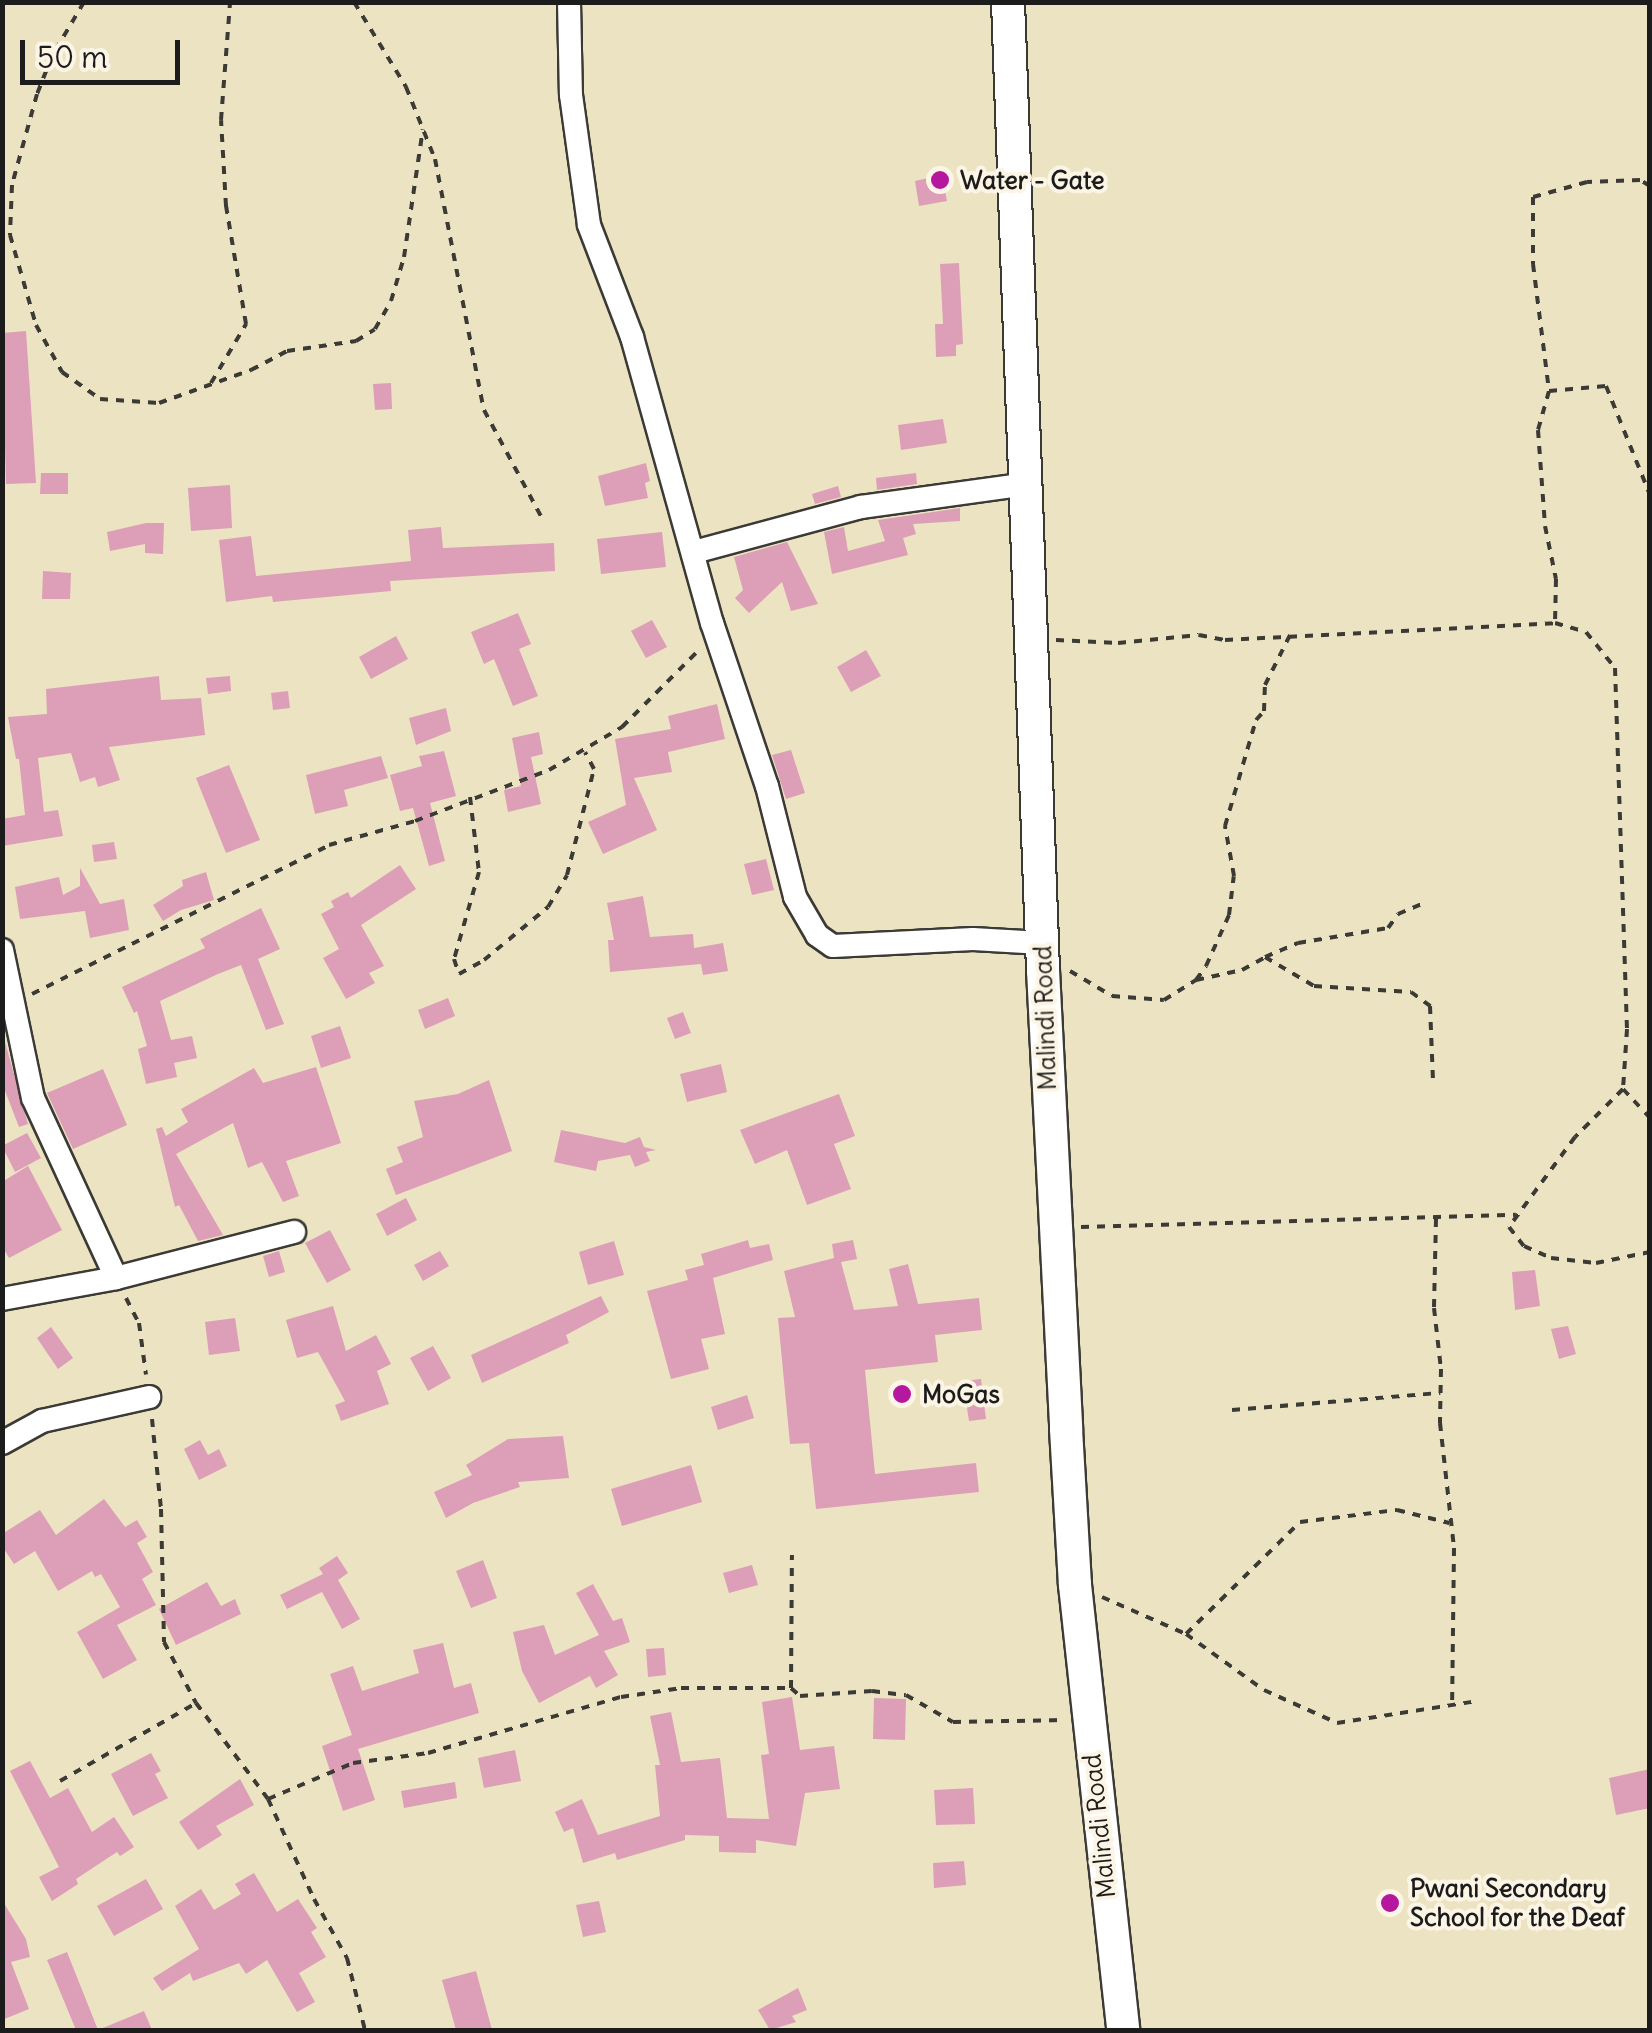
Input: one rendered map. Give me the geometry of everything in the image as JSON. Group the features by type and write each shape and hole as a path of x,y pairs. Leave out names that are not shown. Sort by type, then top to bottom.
{"highway":[{"name":"Malindi Road","path":"1008,2 1042,956 1075,1585 1123,2030"}],"street":[{"path":"568,2 570,94 588,225 632,337 712,623 767,786 795,897 816,934 833,946 973,938 1042,956"},
{"path":"694,552 861,506 1026,484"},
{"path":"2,950 33,1098 116,1278"},
{"path":"2,1299 116,1278 294,1232"},
{"path":"2,1443 42,1421 150,1398"}],"path":[{"path":"84,2 52,56 12,185 10,235 36,325 62,372 100,399 159,403 286,351 356,340 375,329 390,301 404,257 423,129"},
{"path":"211,383 246,324 226,206 220,120 230,2"},
{"path":"354,2 406,88 423,129 443,190 460,306 484,410 544,522"},
{"path":"1555,623 1556,579 1544,526 1538,430 1549,391 1533,264 1533,198 1587,182 1640,180 1650,186"},
{"path":"1549,391 1606,386 1650,495"},
{"path":"14,1002 255,886 292,861 375,829 415,822 470,796 508,788 584,750 622,726 664,686 698,651 712,623"},
{"path":"1031,638 1118,643 1199,635 1225,640 1555,623 1586,632 1615,668 1628,1029 1623,1089 1575,1137 1508,1227 1524,1246 1552,1258 1596,1262 1650,1252"},
{"path":"1196,980 1229,915 1234,876 1224,826 1256,720 1264,711 1266,684 1290,634"},
{"path":"470,796 478,872 454,959 459,974 484,960 548,907 568,875 594,769 584,750"},
{"path":"1042,956 1112,996 1164,1000 1196,980 1242,970 1298,943 1388,928 1398,914 1424,903"},
{"path":"1265,957 1314,986 1411,992 1430,1006 1433,1082"},
{"path":"1623,1089 1650,1118"},
{"path":"1055,1228 1516,1215"},
{"path":"1436,1219 1434,1308 1455,1605 1452,1705"},
{"path":"116,1278 139,1324 150,1398 161,1509 164,1642 196,1704 268,1799 347,1958 365,2030"},
{"path":"1232,1410 1440,1394"},
{"path":"1186,1634 1300,1522 1398,1510 1450,1523"},
{"path":"791,1688 792,1556"},
{"path":"1075,1585 1186,1634 1264,1690 1337,1723 1478,1701"},
{"path":"268,1799 353,1763 428,1753 621,1698 681,1688 791,1688 800,1696 872,1691 906,1695 953,1722 1088,1720"},
{"path":"60,1781 196,1704"}],"building":[{"path":"942,175 947,201 919,206 915,181"},
{"path":"959,263 963,344 956,345 956,356 936,357 935,324 943,324 940,264"},
{"path":"26,331 36,483 6,484 2,333"},
{"path":"391,383 392,409 375,410 373,384"},
{"path":"943,419 947,443 901,450 898,425"},
{"path":"646,463 648,498 605,506 598,476"},
{"path":"41,473 68,473 68,494 40,494"},
{"path":"916,473 917,484 877,490 876,478"},
{"path":"230,485 232,528 191,531 188,488"},
{"path":"838,486 841,497 815,504 812,494"},
{"path":"960,508 960,521 913,524 916,534 903,538 908,555 832,574 824,532 844,527 848,551 885,541 878,520"},
{"path":"164,523 163,554 145,553 145,544 110,551 107,532"},
{"path":"441,527 443,548 554,543 555,571 390,581 391,591 273,602 272,596 226,602 219,540 251,536 256,576 411,561 408,530"},
{"path":"662,532 666,567 601,574 597,539"},
{"path":"787,542 818,604 791,611 782,582 749,613 735,598 743,590 734,557"},
{"path":"43,571 71,573 70,599 42,599"},
{"path":"518,613 531,644 519,649 538,696 513,706 494,659 484,664 471,632"},
{"path":"652,620 667,647 646,658 631,631"},
{"path":"396,636 408,659 371,679 359,657"},
{"path":"866,650 881,676 851,692 837,667"},
{"path":"159,676 161,700 201,698 205,735 109,747 120,780 98,787 95,777 80,782 71,753 38,758 44,812 58,810 63,836 2,846 2,819 25,815 19,759 8,717 47,714 46,689"},
{"path":"230,676 231,691 208,694 206,678"},
{"path":"288,691 290,708 273,710 271,693"},
{"path":"717,704 725,739 668,752 672,772 634,778 657,830 603,854 588,822 626,805 615,739 671,729 668,716"},
{"path":"446,708 451,731 416,745 409,718"},
{"path":"539,732 543,754 531,757 541,804 508,812 504,790 521,786 512,738"},
{"path":"791,750 805,793 786,799 772,755"},
{"path":"444,751 456,796 430,803 445,861 429,866 413,808 400,811 390,775 422,766 419,756"},
{"path":"381,756 388,778 344,790 348,806 315,814 306,775"},
{"path":"229,765 260,840 226,853 196,778"},
{"path":"114,842 117,859 94,862 92,845"},
{"path":"766,859 774,890 752,895 744,864"},
{"path":"400,865 416,889 361,925 384,966 369,973 375,983 346,999 323,958 339,949 321,914 334,907 331,901 348,892 351,898"},
{"path":"80,868 100,904 124,899 129,930 90,938 85,911 20,919 15,887 59,877 63,895 80,886"},
{"path":"206,872 214,900 181,910 163,921 153,905 183,886 182,880"},
{"path":"643,896 650,937 693,934 694,948 723,943 728,971 703,975 701,964 610,972 608,940 614,940 607,903"},
{"path":"261,908 280,949 258,959 284,1024 266,1030 241,965 218,974 160,1001 171,1040 192,1036 197,1058 174,1063 177,1077 146,1084 138,1049 147,1046 137,1011 134,1013 122,987 205,948 200,939"},
{"path":"448,998 455,1016 425,1029 418,1010"},
{"path":"683,1012 691,1033 675,1039 667,1018"},
{"path":"340,1026 351,1058 321,1068 311,1036"},
{"path":"5,1042 28,1124 19,1127 2,1083"},
{"path":"721,1064 727,1092 687,1102 680,1074"},
{"path":"316,1067 341,1143 286,1161 299,1196 283,1202 262,1162 248,1168 233,1123 176,1154 223,1235 198,1241 179,1205 175,1207 156,1129 162,1127 166,1136 188,1122 181,1109 254,1068 263,1083"},
{"path":"103,1069 127,1125 73,1149 47,1093"},
{"path":"489,1080 512,1151 396,1195 386,1169 403,1162 397,1147 423,1137 414,1101 458,1094"},
{"path":"839,1094 855,1136 834,1144 851,1189 807,1205 787,1150 755,1164 740,1130"},
{"path":"561,1130 625,1143 640,1137 644,1147 656,1150 646,1152 650,1161 635,1167 630,1155 598,1161 596,1171 554,1162"},
{"path":"27,1133 41,1158 15,1172 2,1146"},
{"path":"28,1166 62,1230 9,1258 2,1246 2,1182"},
{"path":"406,1198 417,1220 387,1236 376,1214"},
{"path":"330,1230 351,1270 327,1283 305,1243"},
{"path":"748,1240 750,1248 769,1244 773,1260 713,1278 725,1334 701,1339 709,1369 671,1379 647,1291 688,1280 685,1270 704,1265 701,1254"},
{"path":"853,1240 857,1259 841,1262 854,1310 898,1306 889,1269 908,1264 918,1304 979,1298 982,1330 935,1335 938,1362 865,1370 875,1474 976,1463 979,1492 816,1509 809,1443 790,1444 778,1318 795,1317 784,1271 834,1258 832,1244"},
{"path":"614,1241 624,1275 588,1285 579,1252"},
{"path":"279,1251 285,1272 269,1277 263,1256"},
{"path":"440,1251 449,1266 423,1281 414,1265"},
{"path":"1535,1270 1540,1306 1515,1310 1512,1272"},
{"path":"601,1296 609,1312 566,1335 569,1343 482,1383 471,1355"},
{"path":"333,1306 346,1351 376,1335 391,1364 377,1371 389,1404 341,1421 335,1405 345,1401 318,1352 297,1358 286,1320"},
{"path":"235,1318 240,1351 209,1355 205,1322"},
{"path":"1568,1326 1576,1354 1559,1359 1551,1329"},
{"path":"51,1327 73,1358 58,1369 37,1338"},
{"path":"433,1346 451,1378 428,1391 410,1358"},
{"path":"981,1379 986,1419 969,1421 963,1381"},
{"path":"747,1395 754,1418 718,1430 711,1407"},
{"path":"563,1436 569,1478 518,1482 520,1487 473,1503 446,1518 434,1492 472,1475 466,1465 508,1439"},
{"path":"200,1440 208,1455 219,1449 227,1466 199,1480 184,1449"},
{"path":"691,1465 702,1502 622,1526 611,1489"},
{"path":"104,1499 125,1527 137,1520 147,1537 137,1543 153,1572 142,1579 156,1605 117,1625 137,1660 103,1679 77,1632 120,1607 101,1574 95,1577 92,1571 58,1591 35,1551 14,1564 2,1546 2,1534 40,1510 56,1535"},
{"path":"337,1556 348,1573 338,1580 360,1619 342,1629 322,1592 287,1609 280,1595 323,1574 319,1568"},
{"path":"483,1560 497,1598 471,1608 456,1571"},
{"path":"752,1565 758,1585 729,1593 723,1573"},
{"path":"207,1582 221,1606 235,1599 241,1614 176,1645 159,1609"},
{"path":"593,1584 613,1621 622,1618 630,1642 604,1651 618,1675 596,1688 590,1676 539,1703 522,1671 513,1632 544,1625 555,1655 599,1635 576,1593"},
{"path":"443,1643 454,1688 471,1683 479,1713 358,1749 375,1800 343,1811 322,1746 352,1735 330,1674 353,1666 362,1691 419,1673 413,1650"},
{"path":"664,1648 666,1675 648,1677 646,1649"},
{"path":"792,1697 800,1750 834,1746 840,1789 805,1793 796,1846 756,1840 756,1853 719,1852 719,1836 685,1835 685,1840 617,1860 615,1853 583,1863 573,1828 564,1832 555,1812 582,1799 598,1835 660,1816 655,1765 660,1765 650,1716 671,1712 681,1762 720,1758 727,1818 769,1819 761,1755 769,1754 762,1702"},
{"path":"874,1698 906,1699 905,1740 873,1739"},
{"path":"515,1750 521,1781 484,1788 478,1758"},
{"path":"151,1753 161,1771 155,1774 168,1798 133,1816 111,1774"},
{"path":"30,1761 50,1798 68,1788 92,1832 114,1817 134,1847 120,1856 117,1852 76,1879 78,1884 52,1901 39,1877 59,1867 10,1771"},
{"path":"1650,1769 1650,1808 1616,1815 1609,1778"},
{"path":"240,1779 254,1805 216,1826 222,1835 198,1850 179,1822"},
{"path":"455,1782 457,1798 404,1808 401,1791"},
{"path":"973,1788 975,1824 936,1825 934,1790"},
{"path":"964,1861 966,1885 934,1888 933,1863"},
{"path":"254,1873 277,1912 298,1899 317,1928 311,1932 326,1957 299,1973 315,2002 297,2012 267,1960 246,1974 239,1963 193,1981 190,1973 162,1991 153,1978 199,1949 175,1906 201,1889 214,1910 241,1894 235,1884"},
{"path":"146,1879 163,1909 114,1936 97,1906"},
{"path":"2,1900 26,1939 30,1957 11,1962 29,2009 2,2020"},
{"path":"599,1901 606,1932 583,1937 576,1905"},
{"path":"67,1952 98,2030 76,2030 47,1960"},
{"path":"476,1971 492,2030 456,2030 442,1980"},
{"path":"798,1988 807,2010 792,2016 796,2022 770,2030 758,2010"},
{"path":"144,2011 152,2030 98,2030"}],"place":[{"name":"Water - Gate","path":"940,180"},
{"name":"MoGas","path":"902,1394"},
{"name":"Pwani Secondary School for the Deaf","path":"1390,1903"}]}
